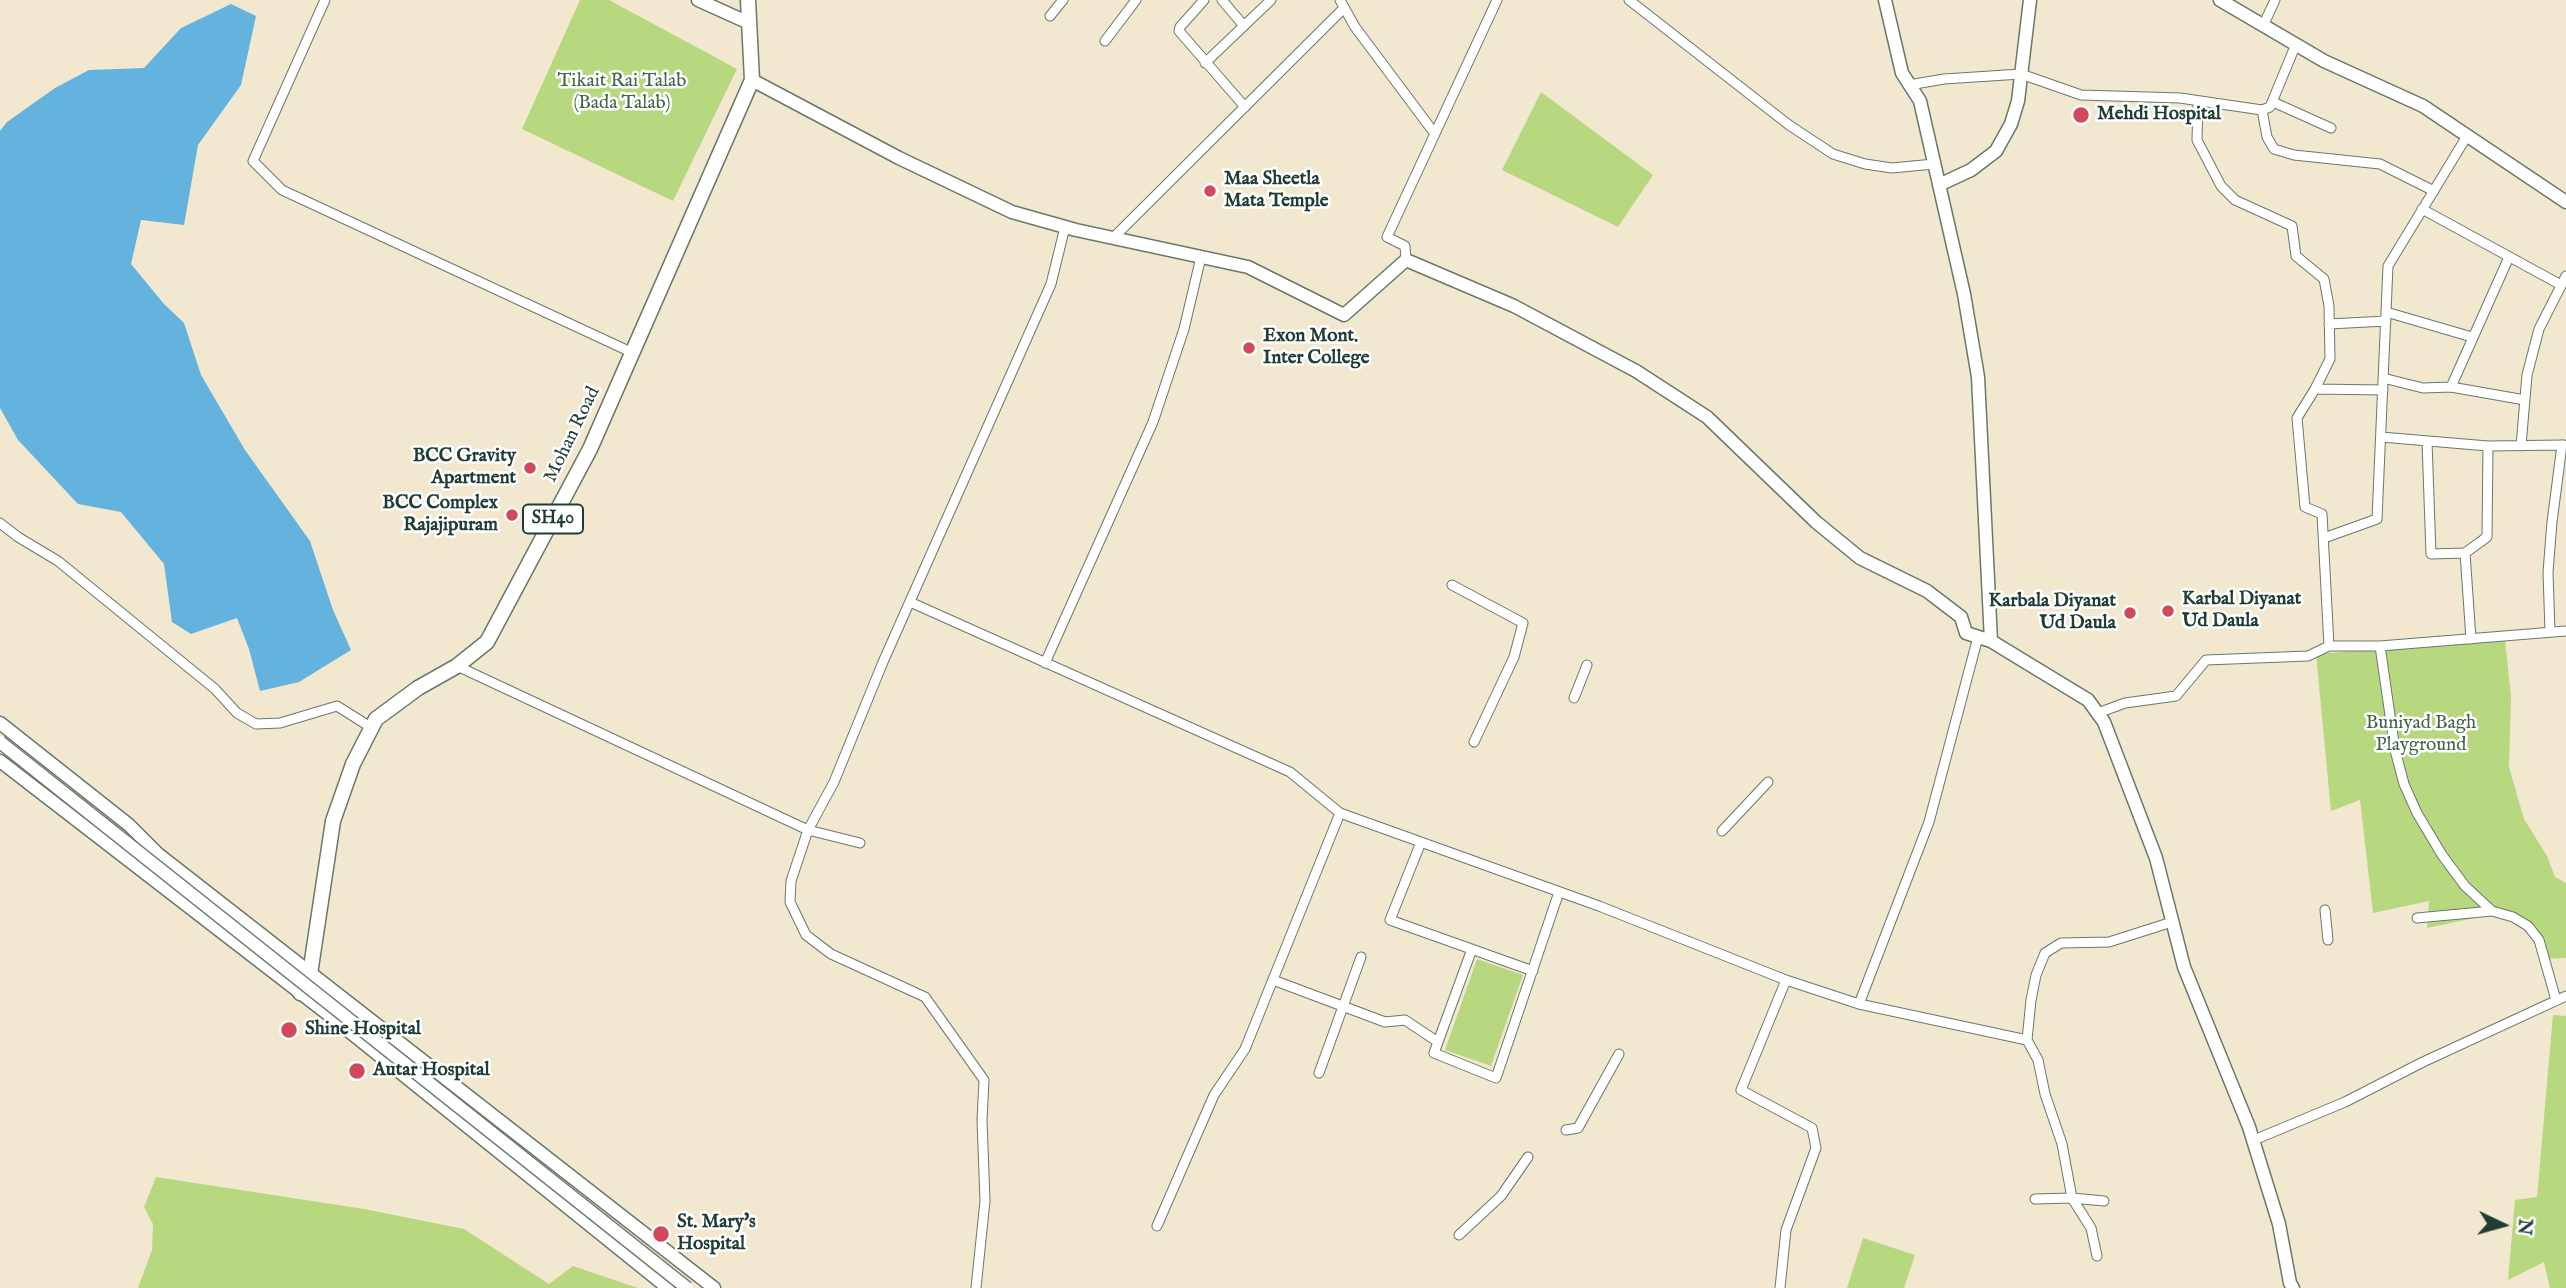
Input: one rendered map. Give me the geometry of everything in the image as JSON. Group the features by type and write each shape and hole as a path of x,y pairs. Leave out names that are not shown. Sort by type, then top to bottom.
{"main road":[{"name":"Mohan Road","path":"300,993 310,974 333,821 353,764 376,719 418,688 457,666 486,642 590,449 752,80 748,0"}],"street":[{"path":"325,0 253,161 282,190 633,353"},
{"path":"698,0 748,23"},
{"path":"1050,16 1063,0"},
{"path":"1105,41 1136,0"},
{"path":"1204,0 1179,31 1245,107"},
{"path":"1222,0 1244,26"},
{"path":"1205,63 1271,0"},
{"path":"1406,260 1405,246 1387,237 1497,0"},
{"path":"1629,0 1789,125 1833,154 1865,164 1892,168 1934,164"},
{"path":"1885,0 1902,74 1920,101 1964,294 1978,377 1991,641"},
{"path":"1939,185 1971,170 1996,151 2011,124 2021,74 2030,0"},
{"path":"2220,0 2324,61 2423,106 2566,202"},
{"path":"2263,26 2275,0"},
{"path":"1114,238 1245,107 1342,4 1355,27 1435,134"},
{"path":"1909,85 1944,79 2021,74 2081,95 2180,98 2263,110 2273,102 2296,44"},
{"path":"752,80 899,158 1012,212 1065,227 1248,267 1344,316 1406,260"},
{"path":"2198,102 2197,140 2221,186 2235,200 2292,226 2296,256 2324,279 2330,359 2297,418 2305,507 2322,514 2329,646"},
{"path":"2273,102 2331,128"},
{"path":"2263,110 2267,137 2274,149 2294,155 2380,164 2434,191"},
{"path":"2324,538 2377,519 2388,266 2467,136"},
{"path":"2422,209 2561,285"},
{"path":"976,1288 985,1201 982,1120 984,1080 925,997 831,954 806,935 790,902 791,881 808,830 834,782 1051,284 1065,227"},
{"path":"1045,663 1153,422 1184,330 1201,257"},
{"path":"2451,387 2509,257"},
{"path":"1406,260 1514,306 1636,372 1707,417 1816,522 1860,558 1927,591 1961,617 1966,633 1991,641 2088,700 2104,722 2155,858 2184,967 2254,1140 2279,1224 2293,1288"},
{"path":"2521,446 2527,375 2539,329 2566,276"},
{"path":"2329,324 2386,317 2472,337"},
{"path":"2383,378 2423,388 2451,387 2525,400"},
{"path":"2315,389 2383,390"},
{"path":"2381,437 2488,446 2564,445 2552,523 2548,572 2550,632"},
{"path":"2427,442 2431,554 2465,553 2487,537 2488,446"},
{"path":"0,523 67,568 215,689 237,713 256,724 280,723 337,706 372,728"},
{"path":"2465,553 2471,639"},
{"path":"1452,585 1523,623 1514,657 1474,742"},
{"path":"910,603 1290,772 1340,813 1559,892 1786,980 1859,1004 2027,1040"},
{"path":"2098,713 2125,703 2176,696 2206,660 2308,656 2329,646 2380,646 2566,631"},
{"path":"1859,1004 1929,822 1978,637"},
{"path":"2380,646 2395,750 2404,784 2417,813 2442,855 2465,886 2493,911"},
{"path":"1574,698 1587,665"},
{"path":"457,666 808,830 860,843"},
{"path":"0,723 129,825 158,854 714,1288"},
{"path":"0,743 687,1288"},
{"path":"0,761 300,993 668,1288"},
{"path":"1722,831 1768,782"},
{"path":"1157,1226 1214,1095 1244,1049 1340,813"},
{"path":"1421,842 1390,920 1533,971"},
{"path":"1472,949 1434,1053 1496,1078 1559,892"},
{"path":"2325,910 2328,940"},
{"path":"2254,1140 2344,1102 2561,998 2539,940 2528,926 2513,917 2493,911 2417,918"},
{"path":"2097,1256 2091,1228 2072,1198 2062,1144 2045,1094 2038,1060 2027,1040 2031,1000 2045,953 2061,943 2109,942 2172,922"},
{"path":"1319,1073 1361,957"},
{"path":"1273,980 1385,1022 1405,1020 1438,1042"},
{"path":"1780,1288 1786,1230 1816,1148 1812,1128 1741,1090 1786,980"},
{"path":"1566,1130 1578,1128 1619,1054"},
{"path":"1459,1235 1501,1196 1528,1157"},
{"path":"2035,1199 2105,1201"}],"green space":[{"name":"Tikait Rai Talab (Bada Talab)","path":"580,0 609,0 737,69 673,201 522,129"},
{"path":"1541,92 1653,175 1618,227 1502,170"},
{"name":"Buniyad Bagh Playground","path":"2505,639 2511,697 2509,767 2524,819 2547,856 2555,877 2566,883 2566,958 2545,959 2528,933 2508,911 2427,928 2429,901 2373,913 2360,800 2331,811 2316,654"},
{"path":"1477,959 1523,975 1491,1066 1445,1050"},
{"path":"2553,1015 2566,1016 2566,1288 2550,1288 2544,1262 2508,1280 2515,1200 2537,1197"},
{"path":"156,1177 364,1209 464,1229 549,1284 573,1266 638,1288 138,1288 152,1250 153,1224 144,1207"},
{"path":"1863,1238 1915,1255 1904,1288 1847,1288"}],"water":[{"path":"231,4 256,16 241,85 198,145 184,225 141,220 131,264 164,304 184,323 201,375 245,450 310,541 333,610 351,650 299,682 260,691 249,649 237,618 191,634 172,622 164,564 121,512 78,504 18,440 0,408 0,131 7,122 55,88 89,70 144,68 181,28"}],"place":[{"name":"Mehdi Hospital","path":"2081,115"},
{"name":"Maa Sheetla Mata Temple","path":"1210,191"},
{"name":"Exon Mont. Inter College","path":"1249,348"},
{"name":"BCC Gravity Apartment","path":"530,468"},
{"name":"BCC Complex Rajajipuram","path":"512,515"},
{"name":"Karbal Diyanat Ud Daula","path":"2168,611"},
{"name":"Karbala Diyanat Ud Daula","path":"2130,613"},
{"name":"Shine Hospital","path":"289,1030"},
{"name":"Autar Hospital","path":"357,1071"},
{"name":"St. Mary's Hospital","path":"661,1234"}]}
